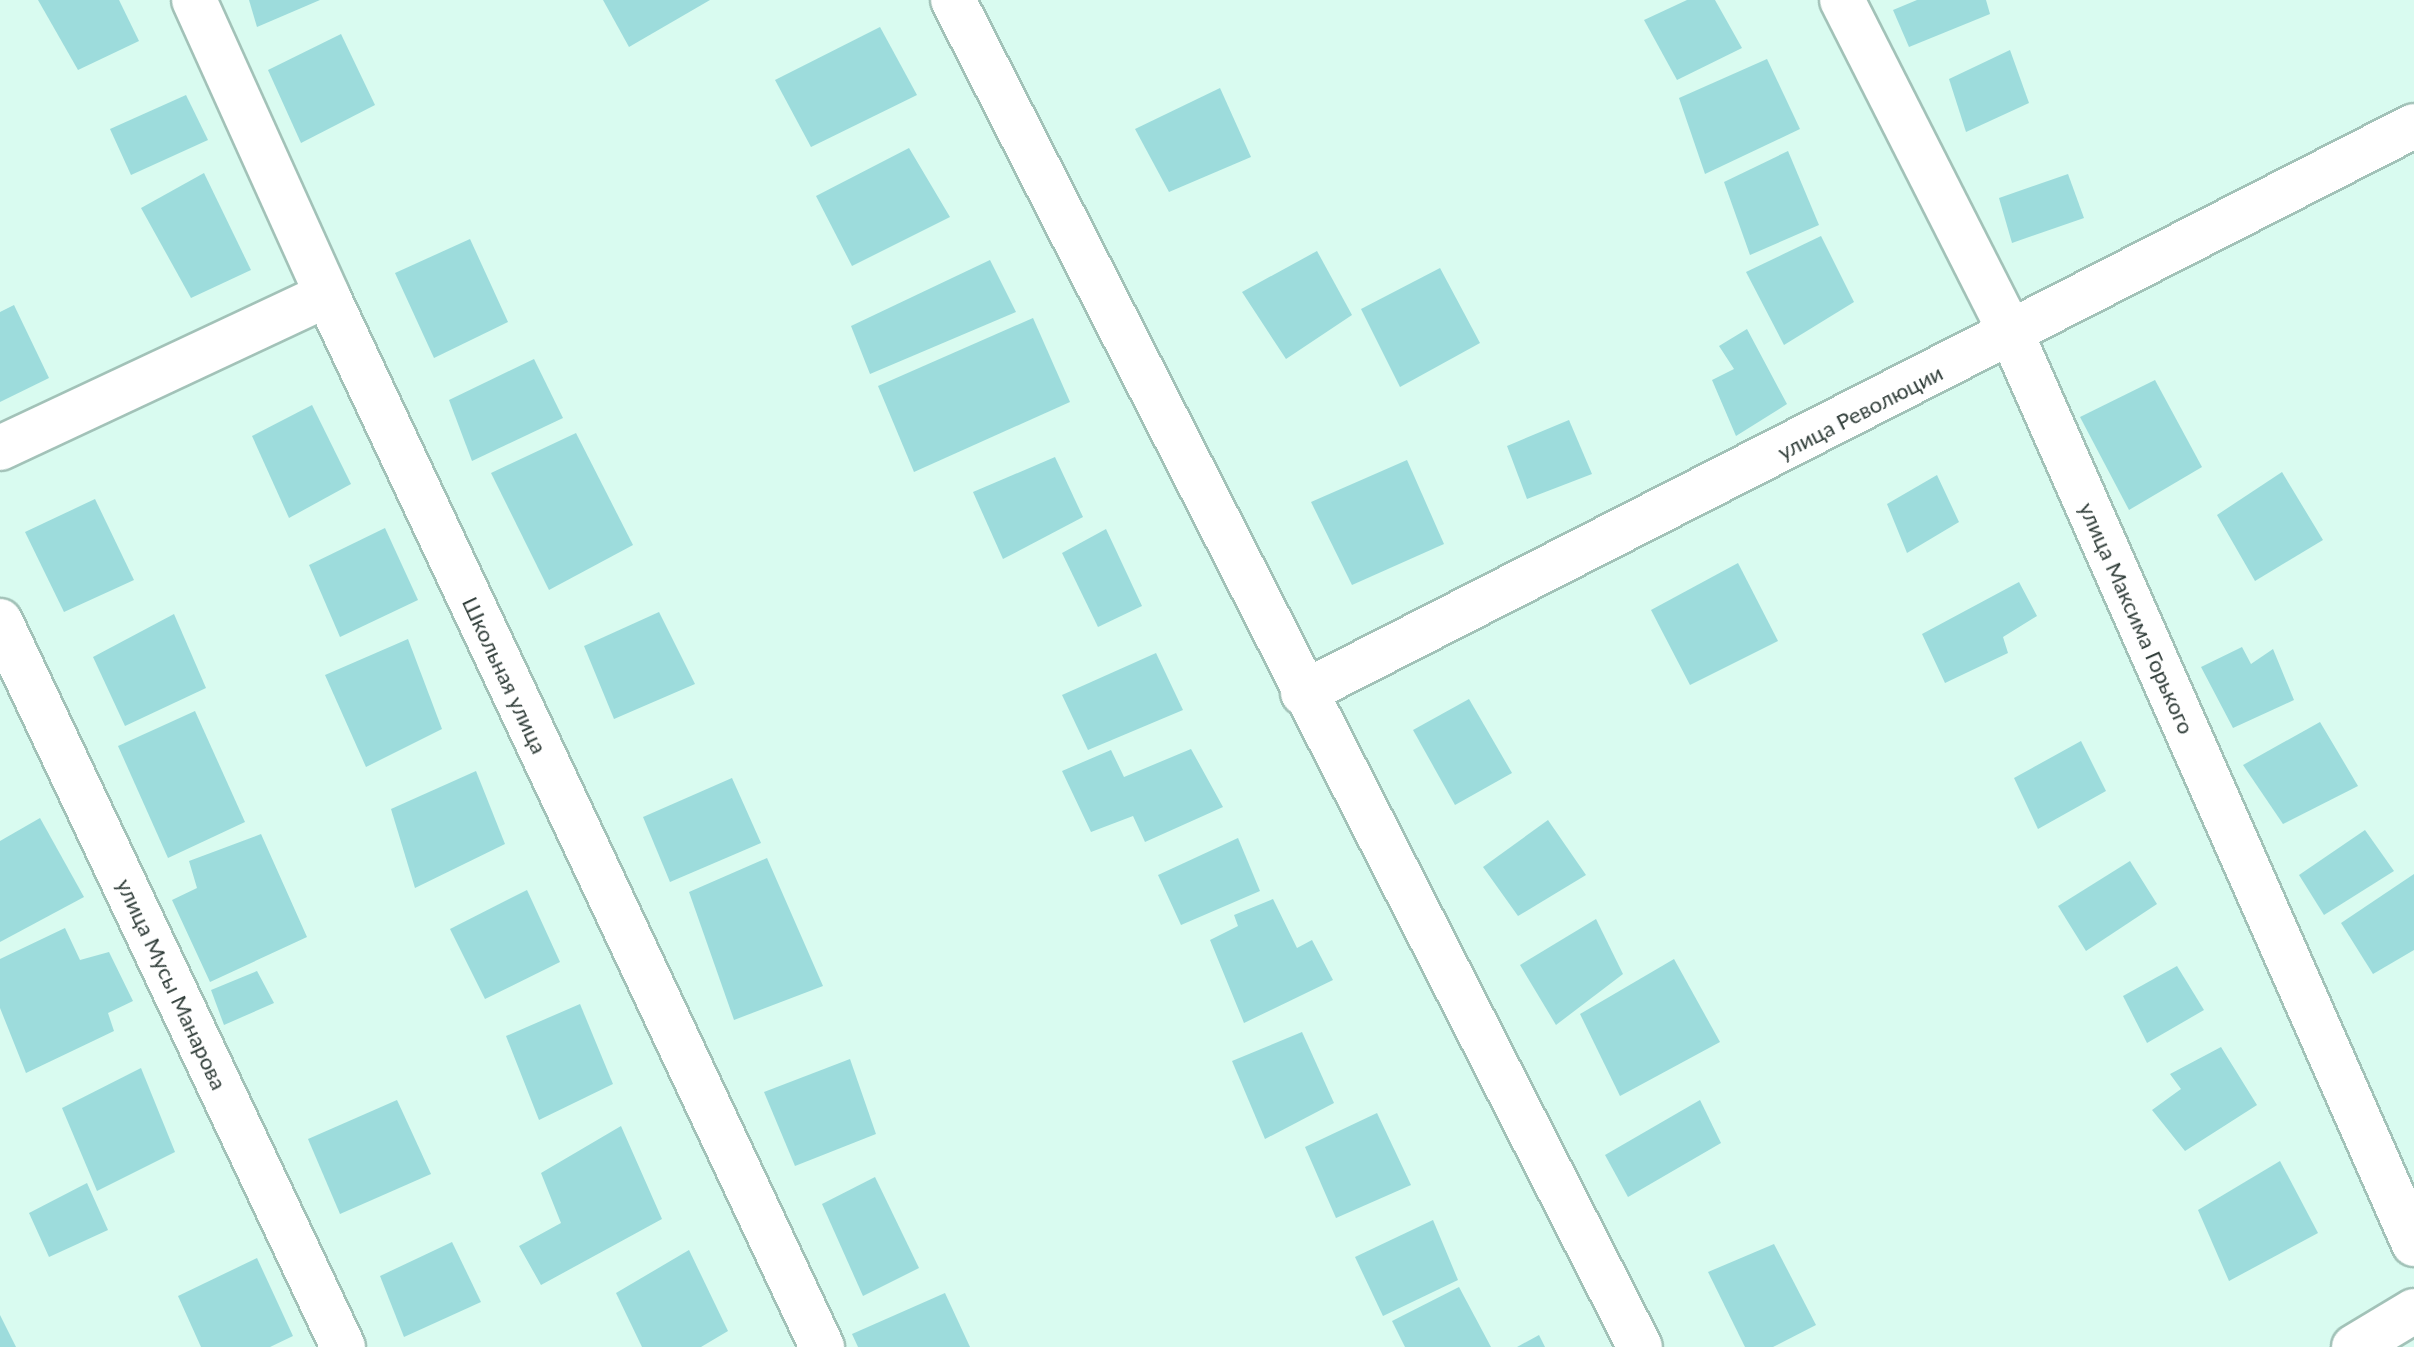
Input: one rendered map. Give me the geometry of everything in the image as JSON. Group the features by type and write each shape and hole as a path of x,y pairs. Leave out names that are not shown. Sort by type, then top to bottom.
{"street":[{"name":"Школьная улица","path":"194,0 327,295 822,1347"},
{"path":"953,0 1303,693 1640,1347"},
{"name":"улица Максима Горького","path":"1842,0 2012,335 2414,1244"},
{"name":"улица Революции","path":"1303,693 2012,335 2414,126"},
{"path":"0,448 327,295"},
{"name":"улица Мусы Манарова","path":"0,621 343,1347"},
{"path":"2354,1347 2414,1311"}],"building":[{"path":"38,0 119,0 139,41 78,70"},
{"path":"249,0 320,0 257,27"},
{"path":"603,0 710,0 629,47"},
{"path":"1687,0 1715,0 1742,48 1677,80 1644,20"},
{"path":"1917,0 1986,0 1990,14 1909,47 1893,10"},
{"path":"880,27 917,95 811,147 775,80"},
{"path":"341,34 375,105 301,143 268,70"},
{"path":"2010,50 2029,103 1966,132 1949,79"},
{"path":"1767,59 1800,129 1705,174 1679,98"},
{"path":"1220,88 1251,157 1169,192 1135,129"},
{"path":"186,95 208,140 131,175 110,129"},
{"path":"909,148 950,217 852,266 816,196"},
{"path":"1788,151 1819,225 1750,255 1724,182"},
{"path":"204,173 251,270 191,298 141,208"},
{"path":"2068,174 2084,218 2012,243 1999,198"},
{"path":"1821,236 1854,302 1784,345 1746,272"},
{"path":"470,239 508,322 434,358 395,273"},
{"path":"1317,251 1352,315 1286,359 1242,292"},
{"path":"990,260 1016,312 870,374 851,326"},
{"path":"1440,268 1480,343 1400,387 1361,309"},
{"path":"14,305 49,378 0,402 0,312"},
{"path":"1033,318 1070,402 914,472 878,386"},
{"path":"1747,329 1787,404 1736,436 1712,380 1734,369 1719,346"},
{"path":"534,359 563,418 472,461 449,400"},
{"path":"2155,380 2202,467 2129,510 2080,417"},
{"path":"312,405 351,484 289,518 252,436"},
{"path":"1569,420 1592,474 1527,499 1507,446"},
{"path":"576,433 633,545 549,590 491,473"},
{"path":"1055,457 1083,517 1003,559 973,492"},
{"path":"1407,460 1444,544 1352,585 1311,502"},
{"path":"2282,472 2323,540 2255,581 2217,515"},
{"path":"1937,475 1959,522 1907,553 1887,504"},
{"path":"95,499 134,580 64,612 25,532"},
{"path":"385,528 418,600 340,637 309,565"},
{"path":"1106,529 1142,606 1098,627 1062,553"},
{"path":"1738,563 1778,641 1690,685 1651,610"},
{"path":"2019,582 2037,616 2003,637 2008,653 1945,683 1922,634"},
{"path":"659,612 695,684 614,719 584,646"},
{"path":"174,614 206,688 125,726 93,657"},
{"path":"408,639 442,729 366,767 325,675"},
{"path":"2242,647 2251,664 2273,649 2294,700 2233,728 2201,667"},
{"path":"1156,653 1183,710 1088,750 1062,695"},
{"path":"1469,699 1512,773 1455,805 1413,730"},
{"path":"195,711 245,822 168,858 118,746"},
{"path":"2320,722 2358,786 2283,824 2243,765"},
{"path":"2081,741 2106,791 2038,829 2014,778"},
{"path":"1191,749 1223,807 1145,842 1133,816 1091,832 1062,771 1111,750 1124,777"},
{"path":"476,771 505,844 415,888 391,809"},
{"path":"732,778 761,843 670,882 643,817"},
{"path":"40,818 84,897 0,942 0,841"},
{"path":"1548,820 1586,875 1518,916 1483,867"},
{"path":"2365,830 2394,871 2324,915 2299,875"},
{"path":"261,834 307,937 210,982 172,900 197,888 189,861"},
{"path":"1238,838 1260,891 1181,925 1158,875"},
{"path":"767,858 823,986 734,1020 689,892"},
{"path":"2130,861 2157,904 2086,951 2058,906"},
{"path":"2414,874 2414,950 2373,974 2341,923"},
{"path":"527,890 560,962 485,999 450,929"},
{"path":"1273,899 1297,948 1312,940 1333,980 1244,1023 1210,940 1238,926 1234,915"},
{"path":"1596,919 1623,974 1556,1025 1520,965"},
{"path":"65,928 80,960 109,952 133,1001 108,1013 114,1031 26,1073 0,1008 0,959"},
{"path":"1674,959 1720,1042 1620,1096 1580,1014"},
{"path":"2177,966 2204,1010 2147,1043 2123,996"},
{"path":"257,971 274,1003 224,1025 211,990"},
{"path":"580,1004 613,1084 539,1120 506,1036"},
{"path":"1302,1032 1334,1103 1265,1139 1232,1061"},
{"path":"2221,1047 2257,1105 2185,1151 2152,1110 2181,1089 2170,1074"},
{"path":"850,1059 876,1134 795,1166 764,1092"},
{"path":"141,1068 175,1152 97,1191 62,1108"},
{"path":"397,1100 431,1174 340,1214 308,1139"},
{"path":"1700,1100 1721,1143 1628,1197 1605,1155"},
{"path":"1377,1113 1411,1185 1336,1218 1305,1147"},
{"path":"621,1126 662,1219 541,1285 519,1246 561,1223 541,1173"},
{"path":"2280,1161 2318,1233 2229,1281 2198,1210"},
{"path":"875,1177 919,1268 863,1296 822,1204"},
{"path":"87,1183 108,1230 49,1257 29,1213"},
{"path":"1433,1220 1458,1280 1383,1316 1355,1257"},
{"path":"452,1242 481,1302 404,1337 380,1276"},
{"path":"1774,1244 1816,1325 1773,1347 1745,1347 1708,1272"},
{"path":"689,1250 728,1331 701,1347 642,1347 616,1293"},
{"path":"257,1258 293,1336 270,1347 201,1347 178,1296"},
{"path":"1459,1287 1491,1347 1405,1347 1392,1321"},
{"path":"945,1293 970,1347 858,1347 852,1334"},
{"path":"0,1315 16,1347 0,1347"},
{"path":"1539,1335 1545,1347 1517,1347"}]}
